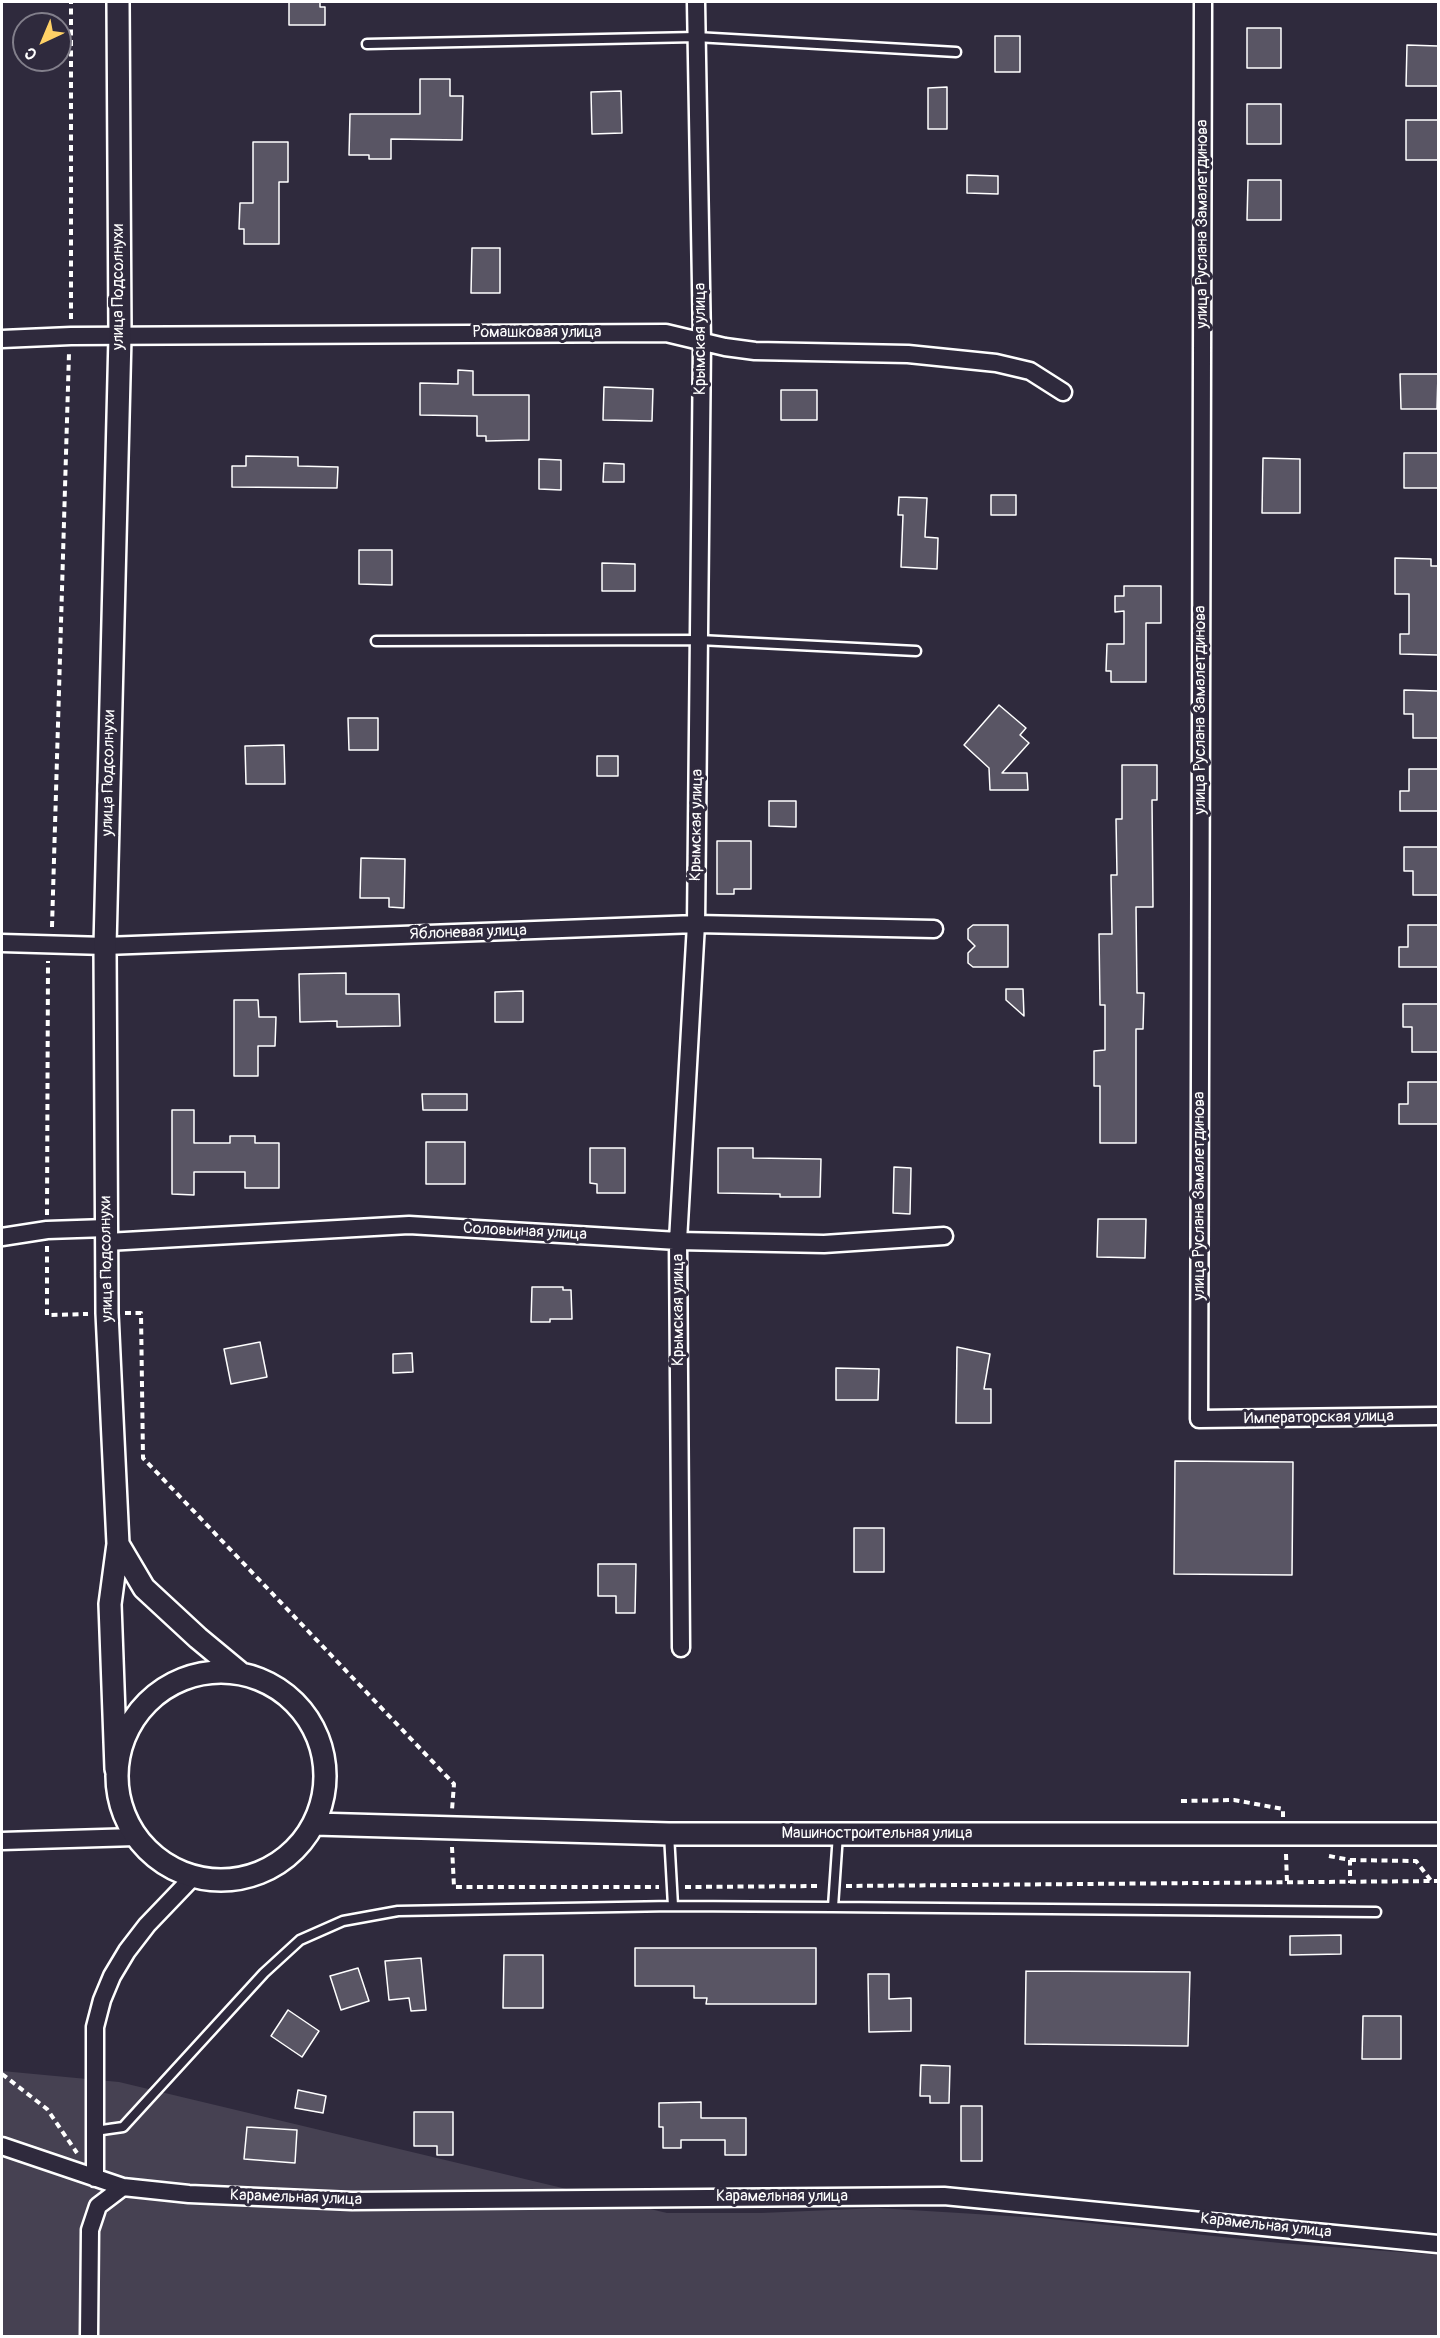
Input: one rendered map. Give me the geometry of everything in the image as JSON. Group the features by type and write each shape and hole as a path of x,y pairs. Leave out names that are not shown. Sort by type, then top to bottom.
{"street":[{"name":"улица Подсолнухи","path":"116,1769 110,1604 118,1544 107,1313 105,946 120,336 118,2"},
{"name":"Крымская улица","path":"681,1648 678,1241 696,924 702,340 696,2"},
{"name":"улица Руслана Замалетдинова","path":"1200,1419 1203,2"},
{"name":"Ромашковая улица","path":"2,339 71,336 666,333 725,347 755,351 908,354 996,363 1030,371 1063,392"},
{"name":"Яблоневая улица","path":"2,943 105,946 696,924 934,929"},
{"name":"Соловьиная улица","path":"2,1237 47,1230 107,1235 409,1225 678,1241 824,1244 944,1236"},
{"name":"Императорская улица","path":"1200,1419 1438,1416"},
{"path":"118,1544 144,1588 239,1672"},
{"path":"204,1672 239,1672 270,1683 297,1702 316,1729 326,1760 325,1793 315,1824 294,1853 264,1872 229,1881 193,1877 161,1862 136,1837 120,1804 116,1769 124,1735 143,1705 171,1683 204,1672"},
{"name":"Машиностроительная улица","path":"315,1824 669,1834 1438,1834"},
{"path":"2,1840 136,1837"},
{"path":"95,2178 95,2027 102,2000 112,1976 127,1952 147,1925 193,1877"},
{"name":"Карамельная улица","path":"2,2146 123,2187 189,2194 352,2201 944,2196 1438,2244"},
{"path":"89,2337 90,2230 98,2206 123,2187"}],"lane":[{"path":"367,44 696,37 956,52"},
{"path":"376,641 699,640 916,651"},
{"path":"669,1834 673,1906"},
{"path":"833,1907 838,1834"},
{"path":"95,2131 123,2127 264,1972 300,1940 344,1922 398,1911 673,1906 1376,1912"}],"path":[{"path":"71,2 71,336 52,930 48,944 47,1315 141,1313 143,1458 454,1784 451,1829 454,1887 1438,1881"},
{"path":"1318,1854 1350,1860 1416,1861 1432,1882"},
{"path":"1350,1860 1350,1882"},
{"path":"2,2074 46,2109 95,2178"}],"shaded area":[{"path":"2,2071 119,2082 667,2213 761,2213 878,2208 1041,2218 1280,2243 1438,2255 1438,2336 2,2336"}],"building":[{"path":"289,2 320,2 320,7 325,7 325,25 289,25"},
{"path":"1247,28 1281,28 1281,68 1247,68"},
{"path":"995,36 1020,36 1020,72 995,72"},
{"path":"1407,45 1438,46 1438,86 1406,86"},
{"path":"420,79 450,79 450,96 463,96 462,140 391,139 391,159 369,159 369,155 349,155 350,114 420,114"},
{"path":"947,87 947,129 928,129 928,88"},
{"path":"621,91 622,133 592,134 591,92"},
{"path":"1247,104 1281,104 1281,144 1247,144"},
{"path":"1406,120 1438,120 1438,160 1406,160"},
{"path":"253,142 288,142 288,182 279,182 279,244 244,244 244,229 239,229 240,203 253,203"},
{"path":"967,175 998,176 998,194 967,193"},
{"path":"1248,180 1281,180 1281,220 1247,220"},
{"path":"472,248 500,248 500,293 471,293"},
{"path":"458,370 473,371 473,395 529,395 529,440 486,441 486,436 477,436 477,416 420,415 420,383 458,384"},
{"path":"1400,374 1438,374 1437,409 1401,409"},
{"path":"604,387 653,389 652,421 603,420"},
{"path":"781,390 817,390 817,420 781,420"},
{"path":"1404,453 1438,453 1438,488 1404,488"},
{"path":"246,456 298,457 298,466 338,467 337,488 232,487 232,466 246,466"},
{"path":"1263,458 1300,459 1300,513 1262,513"},
{"path":"539,459 561,460 561,490 539,489"},
{"path":"604,463 624,464 624,482 603,482"},
{"path":"991,495 1016,495 1016,515 991,515"},
{"path":"899,497 927,498 925,537 938,538 937,569 901,567 903,515 898,515"},
{"path":"359,550 392,550 392,585 359,584"},
{"path":"1395,558 1431,559 1431,566 1438,566 1438,655 1400,654 1400,634 1409,634 1409,594 1395,594"},
{"path":"602,563 635,564 635,591 602,591"},
{"path":"1124,586 1161,586 1161,623 1146,623 1146,682 1111,682 1111,671 1106,671 1107,644 1124,644 1124,611 1115,612 1115,596 1124,596"},
{"path":"1404,690 1438,691 1438,738 1413,738 1413,714 1404,714"},
{"path":"999,705 1026,728 1020,735 1029,743 1002,773 1027,773 1028,790 990,790 989,768 964,745"},
{"path":"348,718 378,718 378,750 349,750"},
{"path":"284,745 285,784 246,784 245,746"},
{"path":"597,756 618,756 618,776 597,776"},
{"path":"1122,765 1157,765 1157,800 1152,800 1153,907 1136,907 1137,993 1144,993 1143,1029 1136,1029 1136,1143 1100,1143 1100,1086 1094,1086 1094,1051 1105,1050 1105,1005 1100,1005 1099,934 1112,934 1111,875 1117,875 1116,819 1122,819"},
{"path":"1409,769 1438,769 1438,811 1400,811 1400,791 1409,791"},
{"path":"769,801 796,801 796,827 769,826"},
{"path":"717,841 751,841 751,889 734,889 734,894 717,894"},
{"path":"1404,847 1438,847 1438,895 1413,895 1413,871 1404,871"},
{"path":"361,858 405,859 404,908 389,907 389,898 360,898"},
{"path":"973,925 1008,925 1008,967 973,967 968,963 968,953 975,946 968,939 968,929"},
{"path":"1408,925 1438,925 1438,967 1399,967 1399,947 1408,947"},
{"path":"346,973 346,994 399,994 400,1026 337,1027 337,1021 300,1022 299,974"},
{"path":"1006,989 1023,989 1024,1016 1006,1000"},
{"path":"523,991 523,1022 495,1022 495,992"},
{"path":"234,1000 258,1000 259,1017 276,1017 275,1046 258,1046 258,1076 234,1076"},
{"path":"1403,1004 1438,1004 1438,1052 1412,1052 1412,1027 1403,1027"},
{"path":"1408,1082 1438,1082 1438,1124 1399,1124 1399,1104 1408,1104"},
{"path":"422,1094 467,1094 467,1110 423,1110"},
{"path":"172,1110 194,1110 194,1143 230,1143 230,1136 255,1136 255,1143 279,1143 279,1188 245,1188 245,1172 194,1172 194,1195 172,1194"},
{"path":"426,1142 465,1142 465,1184 426,1184"},
{"path":"590,1148 625,1148 625,1193 597,1193 597,1184 590,1183"},
{"path":"718,1148 753,1148 753,1158 821,1159 820,1197 718,1193"},
{"path":"894,1167 911,1168 910,1214 893,1213"},
{"path":"1098,1219 1146,1219 1145,1258 1097,1257"},
{"path":"532,1287 563,1287 563,1290 571,1290 572,1319 531,1322"},
{"path":"260,1342 267,1377 231,1384 224,1349"},
{"path":"957,1347 990,1354 984,1389 991,1389 991,1423 956,1423"},
{"path":"412,1353 413,1372 393,1373 393,1354"},
{"path":"836,1368 879,1369 878,1400 836,1400"},
{"path":"1175,1461 1293,1462 1292,1575 1174,1574"},
{"path":"854,1528 884,1528 884,1572 854,1572"},
{"path":"598,1564 636,1564 635,1613 616,1613 616,1596 598,1596"},
{"path":"1341,1935 1341,1954 1290,1955 1290,1936"},
{"path":"635,1948 816,1948 816,2004 706,2004 707,1998 694,1998 694,1986 635,1986"},
{"path":"504,1955 543,1955 543,2008 503,2008"},
{"path":"421,1958 426,2010 411,2011 409,1998 389,2000 385,1961"},
{"path":"358,1968 369,2001 341,2010 330,1976"},
{"path":"1026,1971 1190,1972 1188,2046 1025,2044"},
{"path":"868,1974 889,1974 889,1999 911,1998 911,2031 869,2032"},
{"path":"288,2010 319,2031 302,2057 271,2036"},
{"path":"1363,2016 1401,2016 1401,2059 1362,2059"},
{"path":"921,2065 950,2066 949,2103 930,2103 930,2096 920,2096"},
{"path":"298,2090 326,2096 323,2113 295,2108"},
{"path":"701,2102 701,2118 746,2118 746,2155 725,2155 725,2140 681,2140 681,2148 663,2148 663,2127 659,2127 659,2103"},
{"path":"961,2106 982,2106 982,2161 961,2161"},
{"path":"414,2112 453,2112 453,2155 437,2155 437,2146 414,2146"},
{"path":"247,2127 297,2130 295,2163 244,2159"}]}
